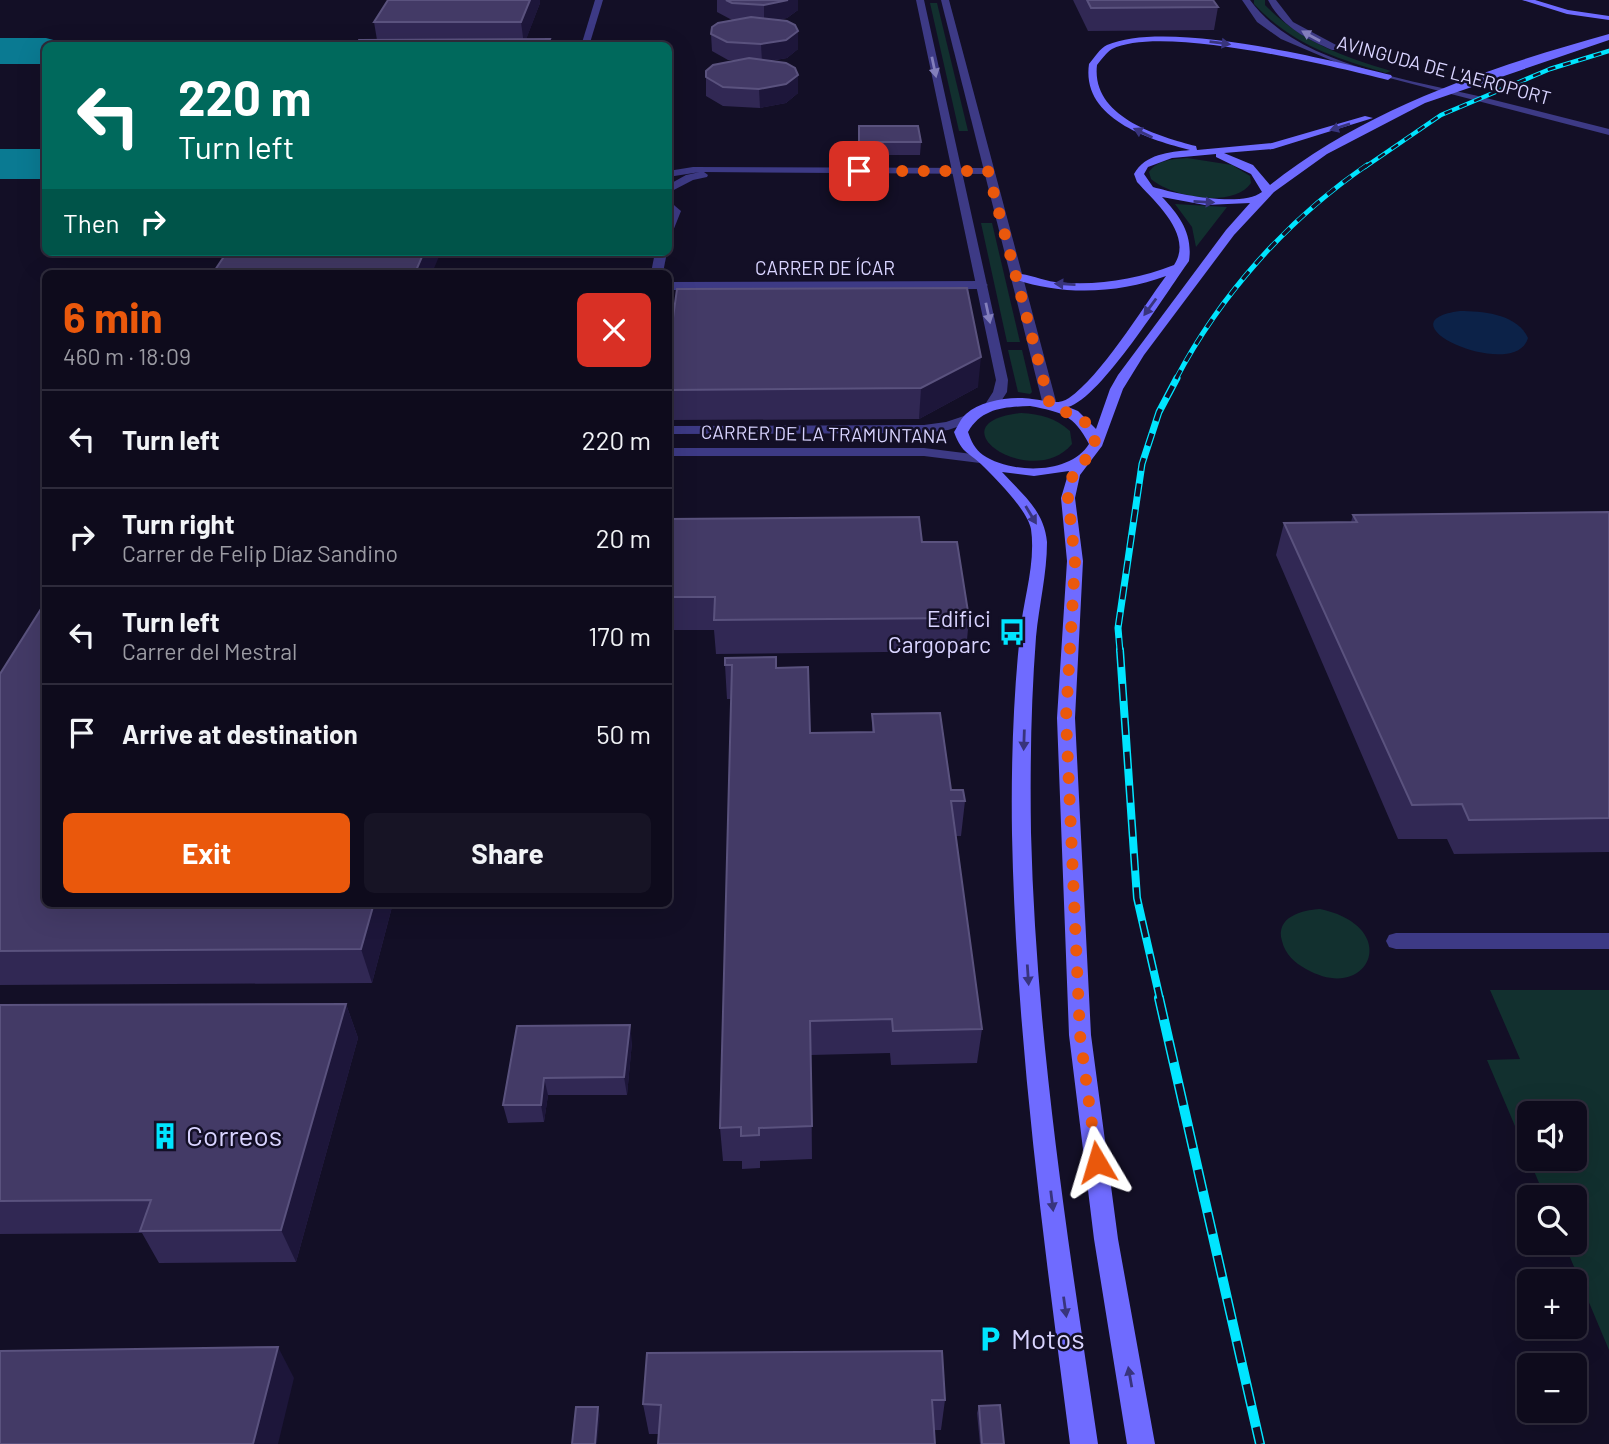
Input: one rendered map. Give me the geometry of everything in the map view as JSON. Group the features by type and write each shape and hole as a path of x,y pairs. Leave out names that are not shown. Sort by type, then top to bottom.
{"main road":[{"path":"1525,0 1567,12 1609,18"},
{"path":"1052,406 1072,402 1097,379 1179,267 1187,248 1185,237 1169,211 1148,189 1139,174 1140,169 1151,161 1170,155 1273,146 1421,102 1509,69 1609,37"},
{"path":"1264,195 1262,177 1253,169 1209,152 1149,136 1118,117 1098,95 1094,83 1092,71 1098,55 1110,47 1147,40 1205,42 1270,52 1388,77"},
{"path":"1141,1444 1106,1239 1079,1007 1066,718 1075,561 1068,498 1073,475 1090,454 1105,425 1115,392 1132,363 1231,232 1264,195 1328,148 1421,102"},
{"path":"1148,189 1195,202 1222,203 1264,195"},
{"path":"1016,276 1035,282 1107,285 1147,279 1179,267"},
{"path":"1082,461 1063,469 1041,472 1012,470 984,461 970,452 961,439 962,424 991,406 1025,402 1052,406 1083,420 1092,430 1095,442"},
{"path":"984,461 996,477 1030,510 1038,529 1028,635 1021,802 1023,901 1030,1016 1056,1239 1084,1444"}],"street":[{"path":"586,42 599,0"},
{"path":"920,0 1002,380 1000,392 991,406"},
{"path":"945,0 1052,406"},
{"name":"AVINGUDA DE L'AEROPORT","path":"1246,0 1257,17 1292,41 1342,63 1609,132"},
{"name":"AVINGUDA DE L'AEROPORT","path":"1272,0 1283,18 1317,40 1365,59 1609,122"},
{"path":"672,173 687,169 988,171"},
{"path":"672,189 690,177 752,171"},
{"name":"CARRER DE ÍCAR","path":"672,286 982,285"},
{"name":"CARRER DE LA TRAMUNTANA","path":"672,430 924,429 948,426 967,419"},
{"name":"CARRER DE LA TRAMUNTANA","path":"672,452 924,452 984,461"},
{"path":"1396,941 1609,942"}],"green space":[{"path":"1254,0 1265,0 1265,5 1279,18 1323,46 1391,71 1386,73 1348,61 1299,40 1269,18 1254,4"},
{"path":"930,3 937,3 968,131 959,131"},
{"path":"1187,158 1232,165 1250,176 1251,183 1231,196 1202,198 1173,191 1151,179 1149,172 1156,165"},
{"path":"1175,204 1227,207 1196,247 1192,227"},
{"path":"981,223 992,223 1020,342 1007,342"},
{"path":"1008,350 1022,350 1032,392 1030,394 1018,392"},
{"path":"1021,413 1041,416 1059,423 1070,431 1072,444 1055,457 1034,461 1014,458 997,450 987,440 985,429 995,419"},
{"path":"1320,909 1346,918 1362,931 1369,945 1368,959 1360,971 1347,977 1328,977 1306,969 1288,954 1283,946 1282,926 1298,913"},
{"path":"1490,990 1609,990 1609,1350 1587,1298 1587,1269 1575,1269 1569,1255 1587,1255 1587,1185 1540,1185 1534,1171 1587,1171 1587,1101 1517,1101 1517,1131 1487,1060 1520,1059"}],"water":[{"path":"1460,311 1489,313 1508,319 1523,330 1528,338 1518,350 1500,354 1458,346 1441,336 1433,326 1438,317"}],"building":[{"path":"388,0 530,0 521,22 374,22"},
{"path":"726,0 788,0 764,5 732,3"},
{"path":"1087,0 1213,0 1218,7 1091,8"},
{"path":"751,17 787,21 795,25 798,31 786,40 761,44 727,42 711,34 712,27 718,23"},
{"path":"550,39 549,42 358,42"},
{"path":"749,58 786,63 795,68 798,75 786,84 759,89 723,87 706,77 706,71 713,65"},
{"path":"859,126 918,126 921,142 859,142"},
{"path":"224,256 422,256 416,270 215,270"},
{"path":"967,288 981,357 921,388 672,390 672,325 677,289"},
{"path":"1609,512 1609,818 1469,820 1462,804 1412,805 1284,523 1357,522 1353,515"},
{"path":"919,517 922,542 957,542 969,618 714,620 715,597 672,597 672,519"},
{"path":"42,607 42,907 373,907 361,949 0,951 0,674"},
{"path":"776,657 776,668 808,667 810,733 874,732 872,714 940,713 951,790 963,790 965,801 951,801 982,1029 893,1031 892,1019 810,1021 812,1126 759,1128 759,1135 741,1136 741,1127 720,1128 732,665 725,665 725,658"},
{"name":"Correos","path":"346,1004 281,1230 140,1231 151,1200 0,1201 0,1005"},
{"path":"630,1025 624,1077 544,1078 541,1105 503,1105 517,1026"},
{"path":"278,1347 253,1444 0,1444 0,1351"},
{"path":"942,1351 945,1400 932,1400 935,1444 658,1444 661,1405 643,1404 647,1353"},
{"path":"1000,1405 1004,1444 982,1444 979,1406"},
{"path":"576,1407 598,1407 595,1444 572,1444"}],"taxiway":[{"path":"0,51 42,51"},
{"path":"0,164 42,164"}],"railway":[{"path":"1365,167 1441,115 1550,69 1609,51"},
{"path":"1176,379 1213,318 1258,261 1310,209 1367,165"},
{"path":"1120,651 1118,628 1142,464 1159,412 1177,378"},
{"path":"1120,650 1137,898 1160,999"},
{"path":"1159,998 1260,1444"}],"place":[{"name":"Edifici Cargoparc","path":"1012,632"},
{"name":"Correos","path":"165,1136"},
{"name":"Motos","path":"990,1339"}],"route":[{"path":"859,171 988,171 1050,405 1083,420 1094,436 1095,442 1090,454 1082,461 1069,486 1075,561 1068,642 1066,718 1068,812 1080,1035 1097,1162"}]}
